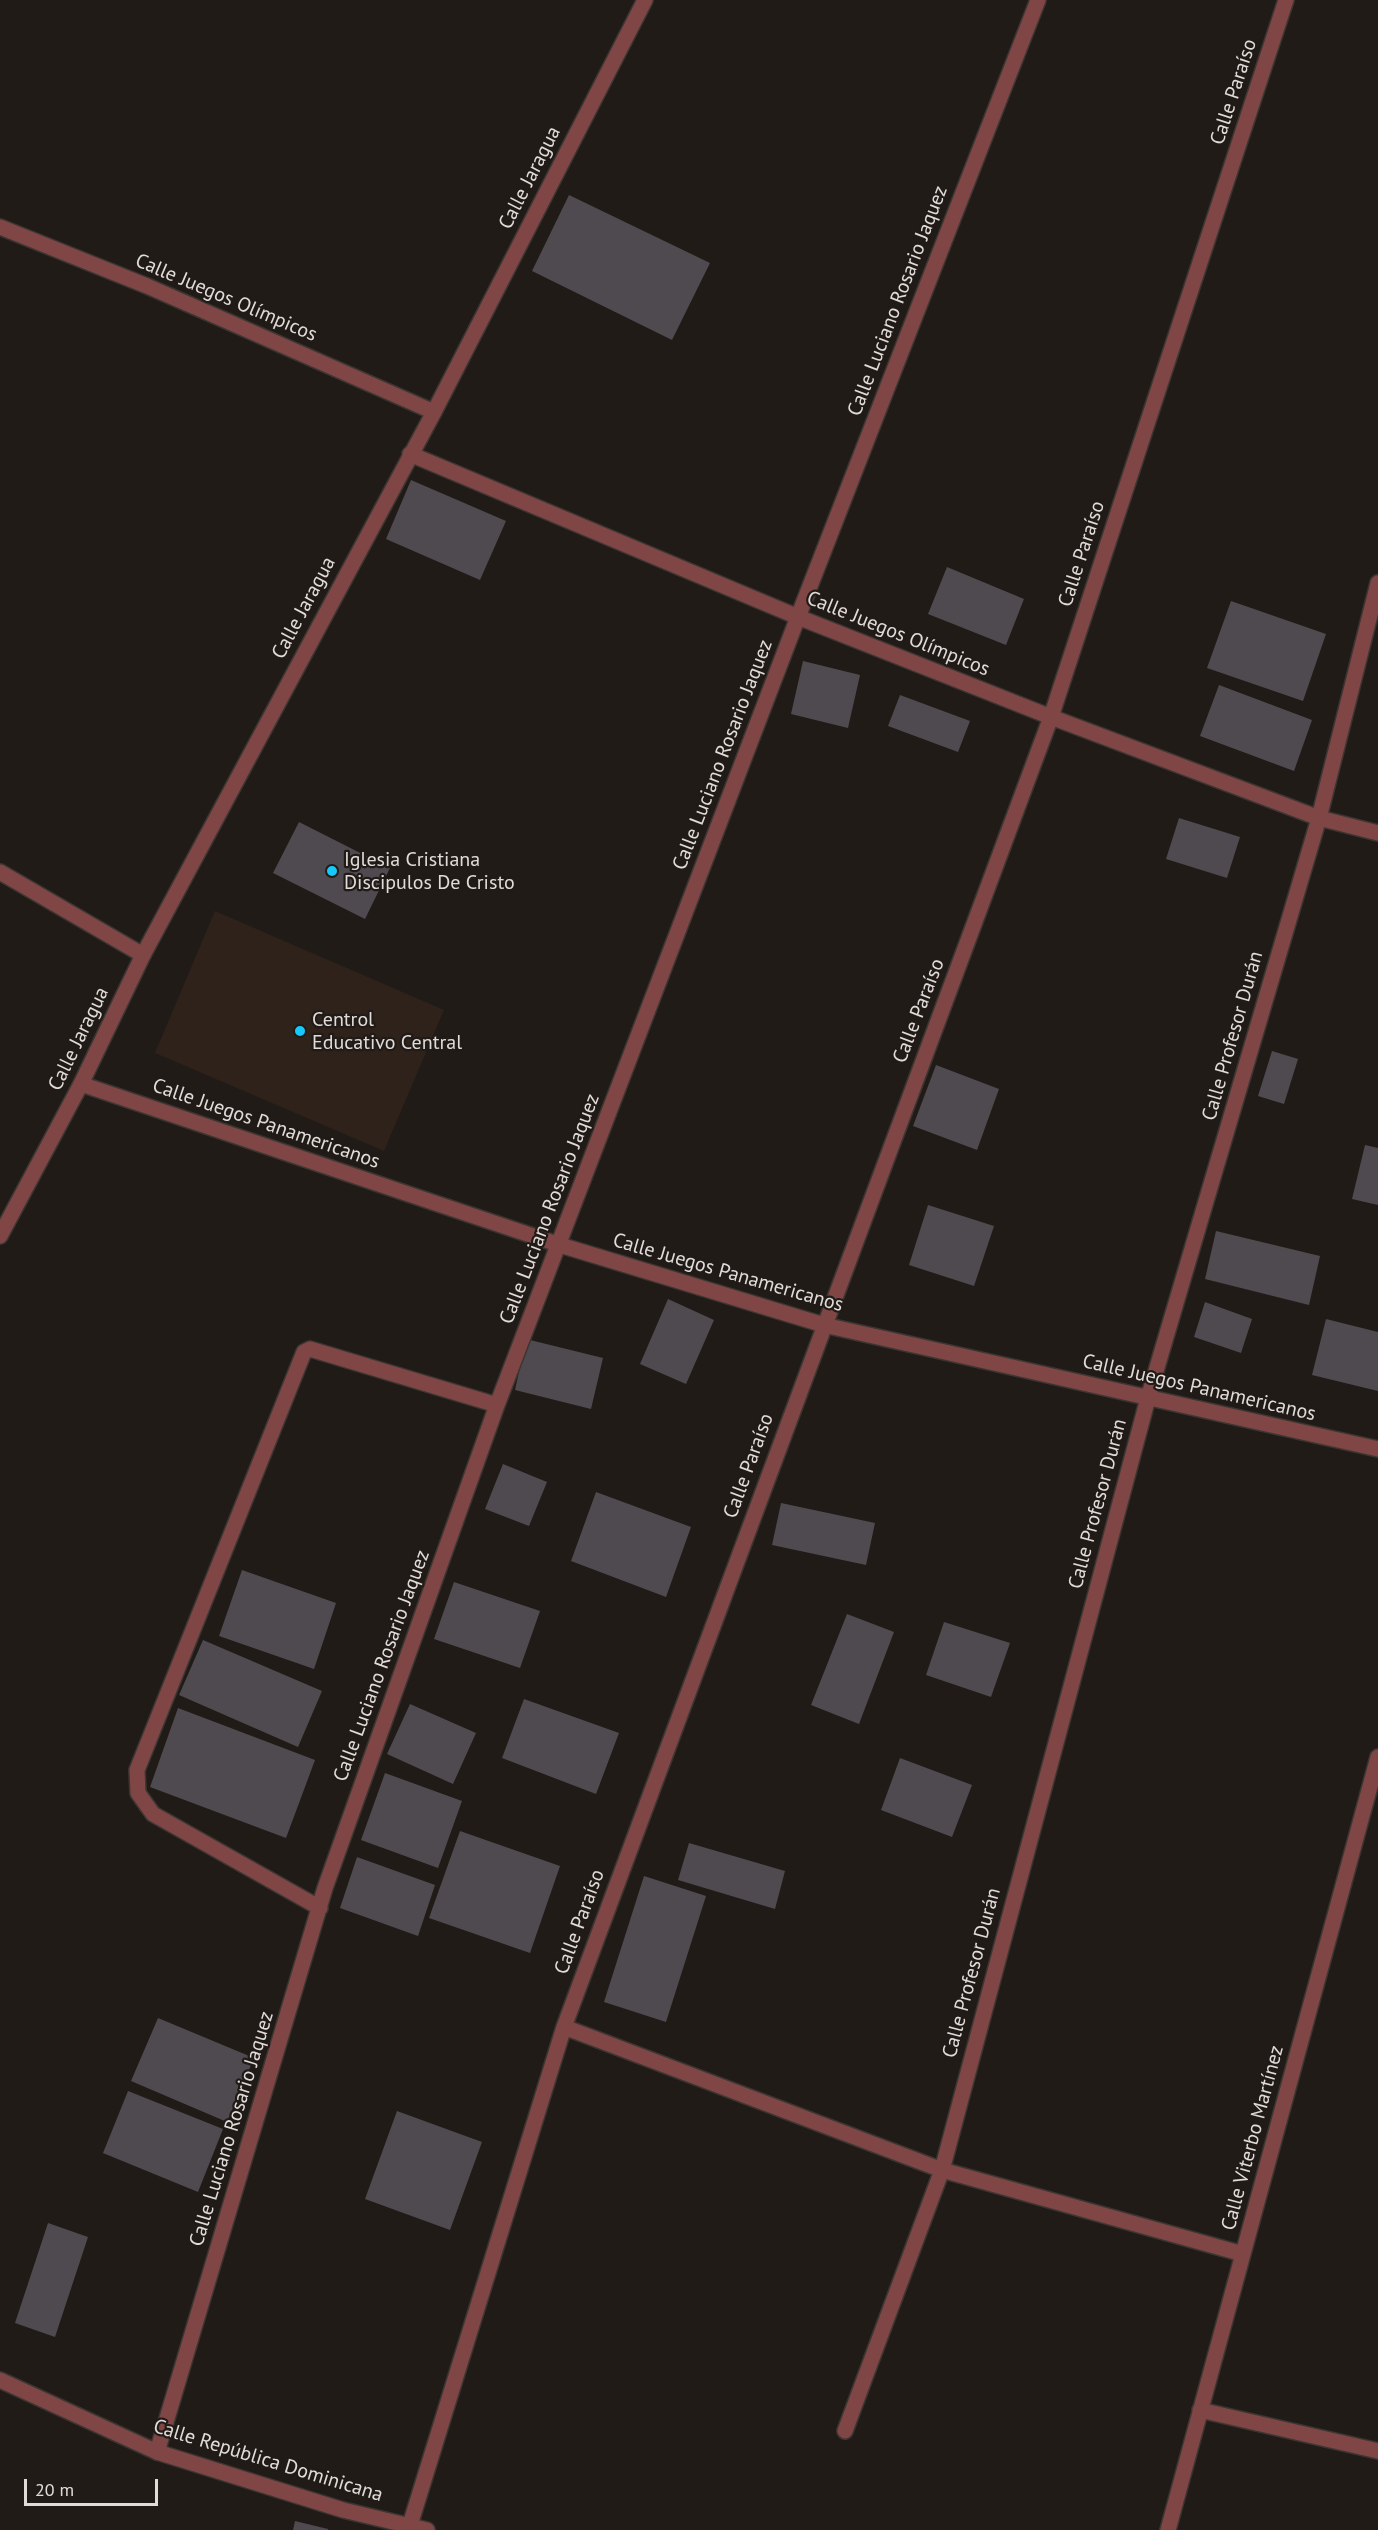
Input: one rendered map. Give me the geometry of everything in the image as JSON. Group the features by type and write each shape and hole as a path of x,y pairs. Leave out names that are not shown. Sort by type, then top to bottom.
{"street":[{"name":"Calle Jaragua","path":"0,1236 81,1084 143,955 434,412 645,0"},
{"name":"Calle Luciano Rosario Jaquez","path":"158,2452 320,1908 497,1405 798,617 1038,0"},
{"name":"Calle Paraíso","path":"410,2525 564,2027 1051,717 1286,0"},
{"name":"Calle Juegos Olímpicos","path":"0,227 147,286 434,412"},
{"name":"Calle Juegos Olímpicos","path":"410,454 798,617 1051,717 1320,818 1378,833"},
{"name":"Calle Profesor Durán","path":"844,2431 942,2170 1148,1398 1320,818 1378,583"},
{"path":"0,872 143,955"},
{"name":"Calle Juegos Panamericanos","path":"81,1084 560,1245 824,1325 1378,1449"},
{"path":"320,1908 153,1814 138,1793 137,1770 304,1352 310,1349 497,1405"},
{"name":"Calle Viterbo Martínez","path":"1168,2530 1378,1757"},
{"path":"564,2027 942,2170 1243,2254"},
{"name":"Calle República Dominicana","path":"0,2380 158,2452 343,2510 428,2530"},
{"path":"1200,2410 1378,2451"}],"shaded area":[{"name":"Centrol Educativo Central","path":"215,911 444,1010 384,1151 155,1053"}],"building":[{"path":"569,195 710,263 672,340 532,271"},
{"path":"411,480 506,521 480,580 386,539"},
{"path":"947,567 1024,599 1006,645 928,614"},
{"path":"1231,601 1326,634 1303,701 1207,668"},
{"path":"803,661 860,675 848,728 791,714"},
{"path":"1219,685 1312,720 1294,771 1200,736"},
{"path":"900,695 970,721 958,752 888,726"},
{"path":"1179,818 1240,837 1227,878 1166,859"},
{"name":"Iglesia Cristiana Discipulos De Cristo","path":"299,822 390,868 365,919 273,873"},
{"path":"1272,1051 1298,1059 1284,1104 1258,1096"},
{"path":"936,1065 999,1089 977,1150 913,1126"},
{"path":"1365,1145 1378,1148 1378,1205 1352,1199"},
{"path":"928,1205 994,1226 974,1286 909,1265"},
{"path":"1216,1231 1320,1256 1309,1305 1205,1279"},
{"path":"668,1299 714,1320 686,1384 640,1364"},
{"path":"1205,1302 1252,1319 1241,1353 1194,1337"},
{"path":"1326,1319 1378,1332 1378,1391 1312,1375"},
{"path":"526,1339 603,1358 591,1409 515,1390"},
{"path":"503,1464 547,1482 529,1526 485,1509"},
{"path":"596,1492 691,1527 666,1597 571,1561"},
{"path":"781,1503 875,1523 866,1565 772,1545"},
{"path":"242,1570 336,1603 314,1669 219,1636"},
{"path":"454,1582 540,1611 520,1668 434,1639"},
{"path":"847,1614 894,1632 859,1724 811,1705"},
{"path":"944,1622 1010,1643 991,1697 926,1675"},
{"path":"203,1640 322,1691 298,1747 179,1695"},
{"path":"524,1699 619,1733 596,1794 502,1758"},
{"path":"410,1704 476,1733 453,1784 387,1754"},
{"path":"178,1708 315,1760 286,1838 150,1787"},
{"path":"900,1758 972,1785 952,1837 881,1810"},
{"path":"385,1773 462,1801 438,1868 361,1840"},
{"path":"460,1831 560,1866 530,1953 429,1918"},
{"path":"689,1843 785,1871 775,1909 678,1880"},
{"path":"357,1857 435,1885 418,1936 340,1908"},
{"path":"644,1876 706,1896 666,2022 604,2002"},
{"path":"158,2018 254,2058 227,2122 131,2081"},
{"path":"128,2091 223,2129 198,2192 103,2153"},
{"path":"397,2111 482,2142 450,2230 365,2199"},
{"path":"48,2223 88,2237 55,2337 15,2323"},
{"path":"295,2521 328,2529 328,2530 293,2530"}],"place":[{"name":"Iglesia Cristiana Discipulos De Cristo","path":"332,871"},
{"name":"Centrol Educativo Central","path":"300,1031"}]}
